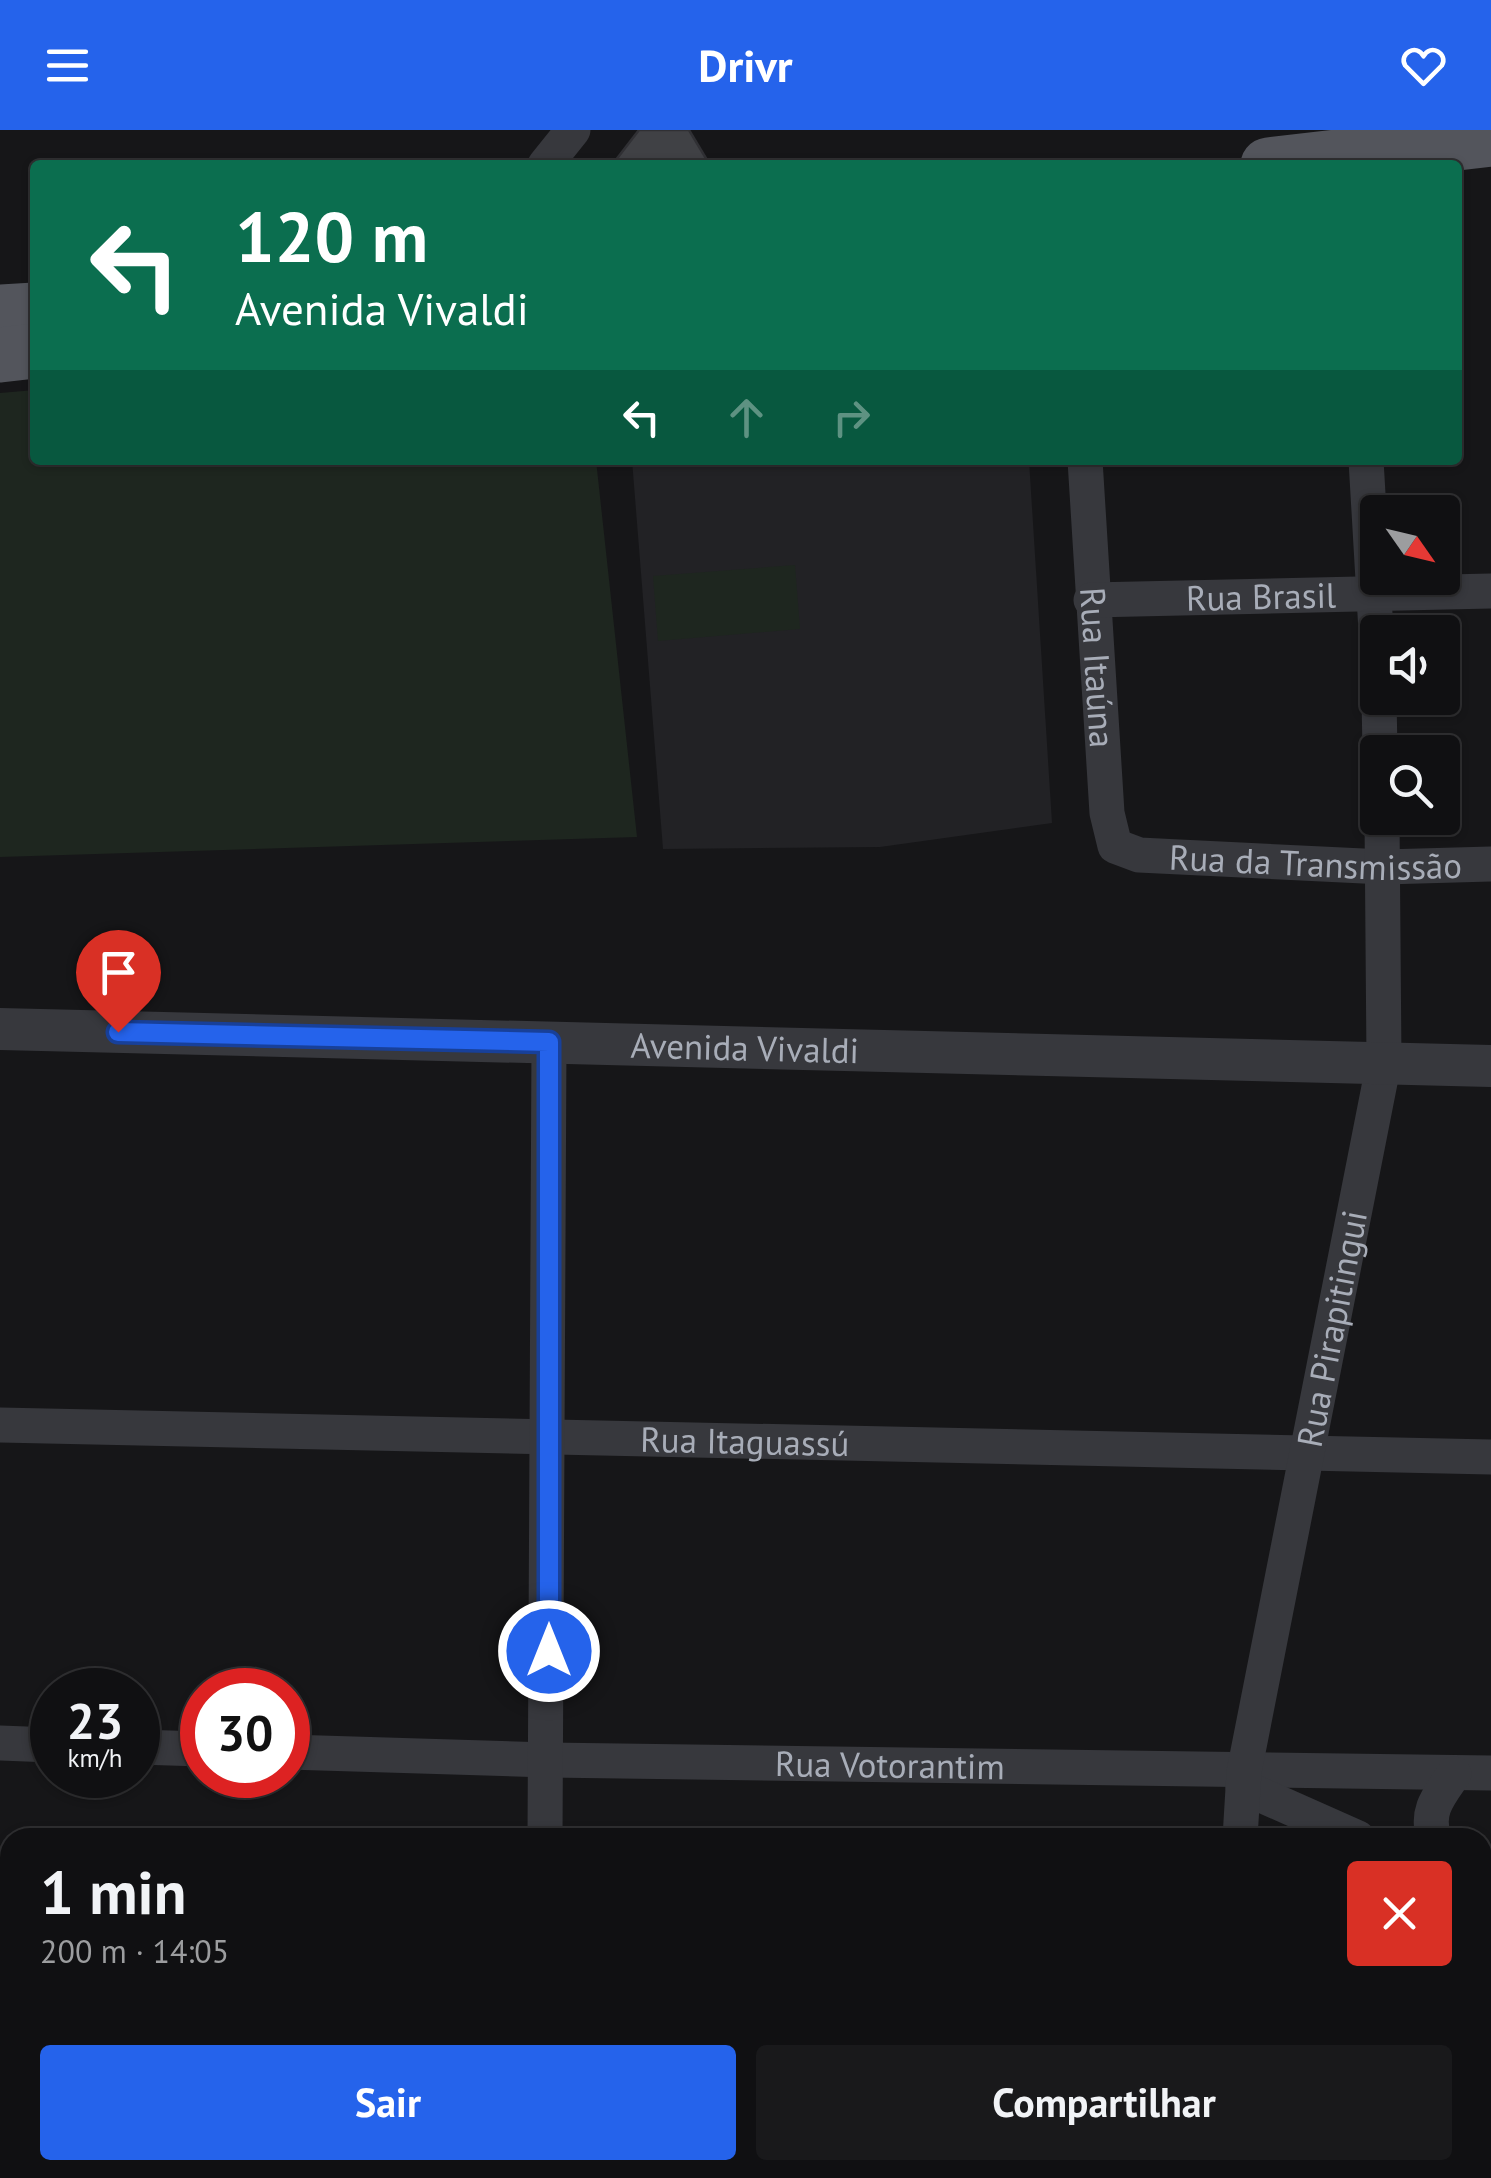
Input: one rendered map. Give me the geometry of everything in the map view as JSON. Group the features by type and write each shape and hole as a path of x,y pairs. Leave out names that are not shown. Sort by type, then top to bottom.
{"main road":[{"path":"1343,160 1491,140"},
{"path":"1462,180 1491,176"},
{"path":"0,312 30,310"},
{"path":"0,355 30,352"}],"street":[{"path":"550,160 573,130"},
{"name":"Rua Itaúna","path":"1085,465 1091,600 1110,839 1120,850 1139,855"},
{"path":"1366,465 1368,495"},
{"name":"Rua Brasil","path":"1460,592 1491,591"},
{"path":"1375,595 1376,615"},
{"name":"Rua Brasil","path":"1091,600 1375,595"},
{"name":"Rua Pirapitingui","path":"1241,1828 1244,1780 1384,1062 1383,835"},
{"name":"Rua da Transmissão","path":"1139,855 1384,866 1491,864"},
{"name":"Avenida Vivaldi","path":"0,1029 1491,1066"},
{"path":"546,1828 549,1042"},
{"name":"Rua Itaguassú","path":"0,1425 1310,1450 1491,1457"},
{"path":"0,1743 30,1744"},
{"name":"Rua Votorantim","path":"310,1753 1244,1780 1491,1774"},
{"path":"1431,1828 1433,1805 1454,1774"},
{"path":"1244,1780 1338,1828"}],"shaded area":[{"path":"30,390 30,465 597,465 637,837 0,857 0,393"},
{"path":"632,465 1029,465 1052,823 880,847 663,849"},
{"path":"795,565 800,629 658,641 653,576"}],"building":[{"path":"639,130 689,130 707,160 616,160"}],"route":[{"path":"118,1032 549,1042 549,1651"}]}
